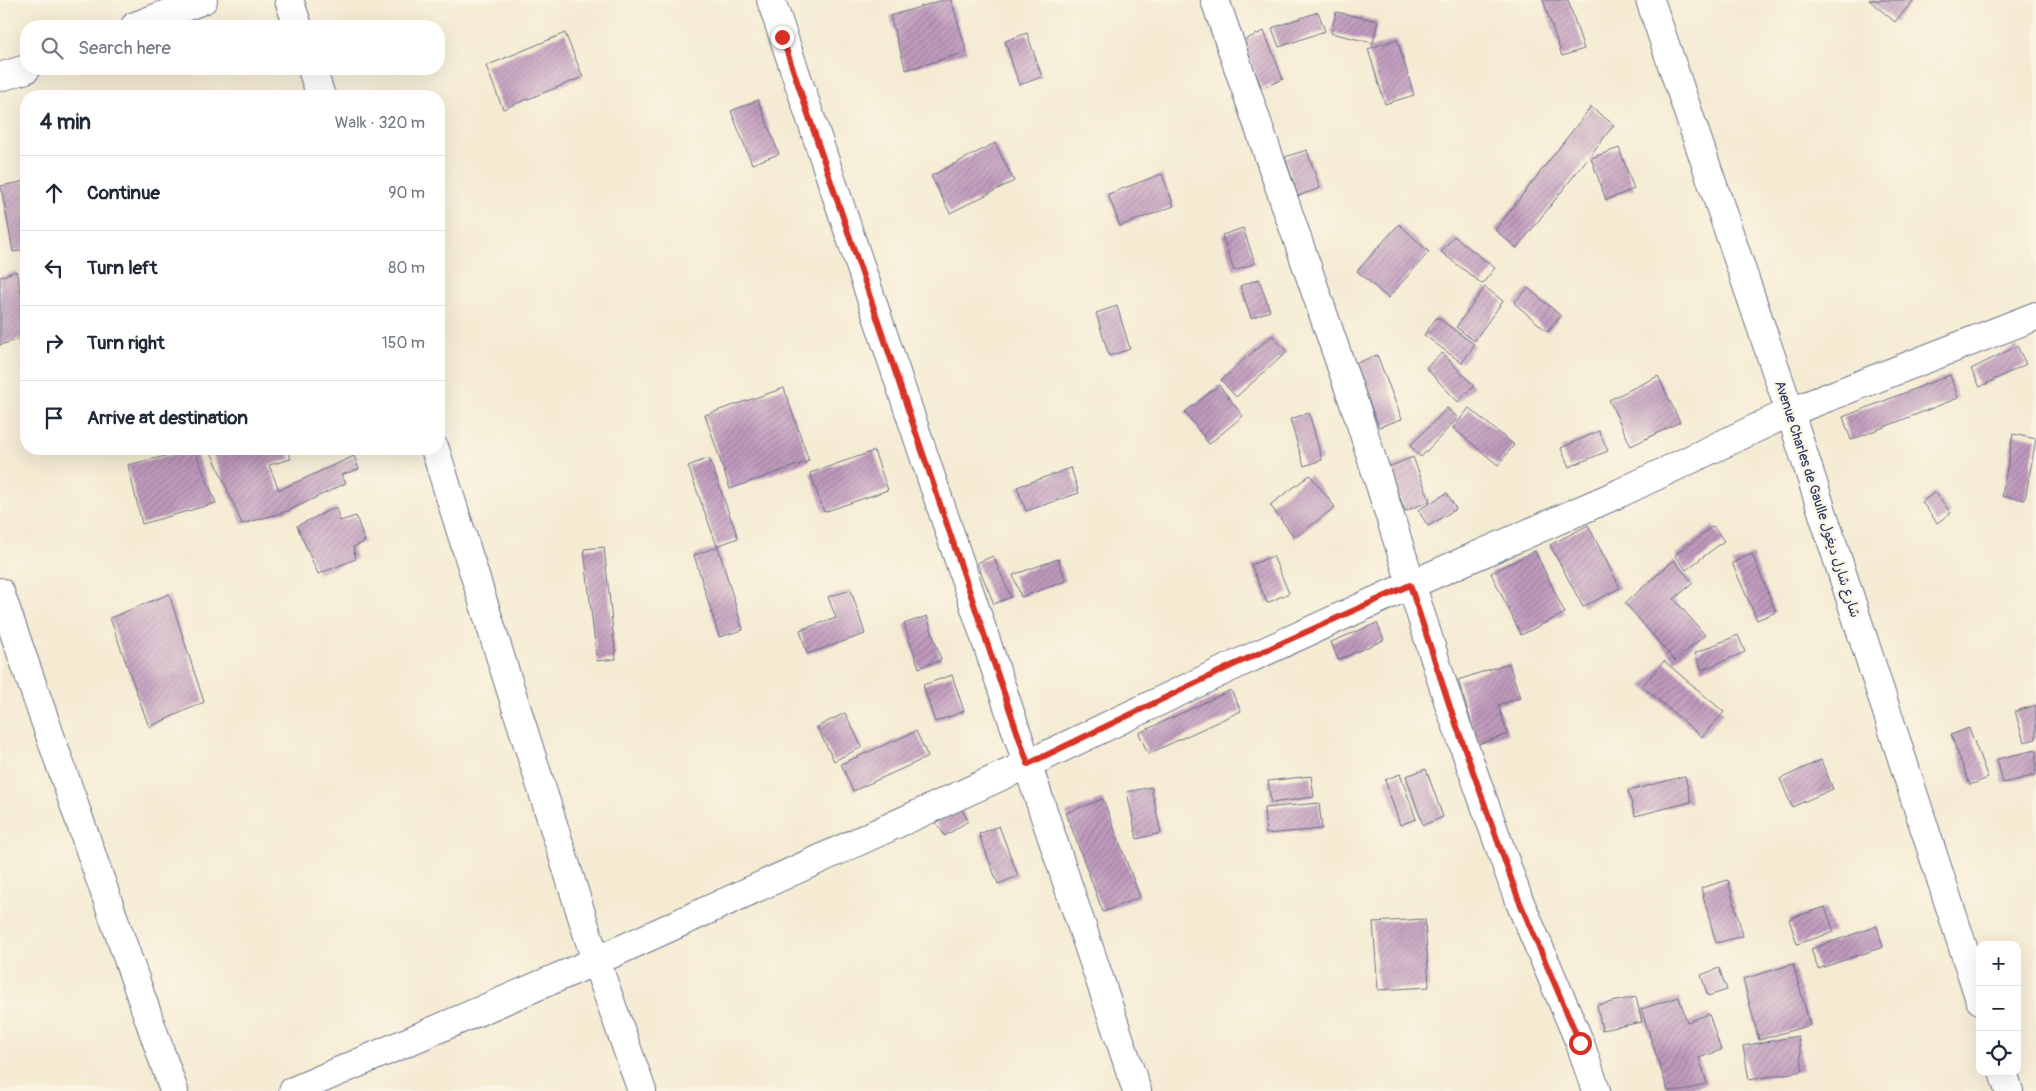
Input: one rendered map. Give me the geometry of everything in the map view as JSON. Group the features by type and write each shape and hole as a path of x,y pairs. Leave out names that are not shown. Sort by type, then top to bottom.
{"street":[{"path":"150,20 202,0"},
{"path":"289,0 296,20"},
{"path":"771,0 1137,1091"},
{"path":"1215,0 1358,415 1450,707 1518,898 1580,1043 1596,1091"},
{"name":"Avenue Charles de Gaulle شارع شارل ديغول","path":"1650,0 1790,412 1976,988"},
{"path":"0,77 20,71"},
{"path":"314,75 319,90"},
{"path":"293,1091 596,961 1028,764 1231,666 1620,493 1790,412 2036,316"},
{"path":"437,455 596,961 642,1091"},
{"path":"0,592 174,1091"},
{"path":"2004,1076 2009,1091"}],"building":[{"path":"943,0 951,0 967,52 906,70 890,16"},
{"path":"1543,0 1568,0 1584,49 1562,56"},
{"path":"1869,0 1914,0 1895,22"},
{"path":"1318,12 1325,31 1279,47 1272,28"},
{"path":"1336,12 1378,21 1373,43 1331,33"},
{"path":"1264,31 1283,79 1262,88 1242,41"},
{"path":"565,33 583,77 503,109 486,66"},
{"path":"1027,33 1042,77 1019,85 1005,41"},
{"path":"1397,39 1414,95 1385,104 1368,49"},
{"path":"758,100 779,154 752,164 731,111"},
{"path":"1591,107 1614,125 1517,248 1495,230"},
{"path":"995,143 1014,181 950,213 931,176"},
{"path":"1619,148 1634,189 1606,200 1591,158"},
{"path":"1307,150 1320,188 1298,196 1285,157"},
{"path":"1162,174 1174,206 1120,226 1108,194"},
{"path":"20,182 20,251 13,252 1,186"},
{"path":"1399,224 1429,252 1388,298 1357,271"},
{"path":"1243,228 1255,263 1234,271 1222,235"},
{"path":"1454,236 1495,268 1482,284 1441,252"},
{"path":"16,271 20,287 20,339 0,345 0,277"},
{"path":"1259,279 1270,311 1251,318 1240,286"},
{"path":"1485,287 1503,301 1474,341 1456,327"},
{"path":"1528,288 1561,316 1548,332 1514,303"},
{"path":"1117,306 1130,349 1109,356 1096,313"},
{"path":"1437,317 1475,345 1462,363 1424,335"},
{"path":"1272,335 1287,352 1236,397 1221,380"},
{"path":"2017,346 2026,364 1980,387 1971,369"},
{"path":"1442,353 1474,386 1458,402 1426,368"},
{"path":"1377,355 1402,419 1379,427 1354,364"},
{"path":"1950,375 1958,398 1851,440 1843,417"},
{"path":"1658,376 1680,422 1631,446 1609,400"},
{"path":"1219,385 1243,416 1209,444 1185,412"},
{"path":"784,388 809,461 730,489 705,415"},
{"path":"1447,408 1458,418 1421,457 1410,446"},
{"path":"1469,408 1514,445 1498,465 1453,428"},
{"path":"1309,413 1322,460 1304,466 1290,419"},
{"path":"1599,431 1608,451 1569,467 1561,448"},
{"path":"2013,434 2036,439 2025,500 2002,496"},
{"path":"874,451 888,490 824,512 810,473"},
{"path":"169,455 196,455 216,503 142,524 128,465"},
{"path":"213,455 289,455 291,459 269,465 279,490 354,456 359,469 341,475 346,483 288,511 242,524"},
{"path":"1413,457 1430,501 1405,511 1388,467"},
{"path":"709,458 738,538 717,546 688,466"},
{"path":"1071,468 1079,493 1026,511 1017,487"},
{"path":"1310,475 1335,507 1295,538 1270,505"},
{"path":"1935,492 1951,513 1937,523 1922,502"},
{"path":"1447,493 1456,509 1428,526 1418,510"},
{"path":"336,507 340,521 356,516 365,542 353,547 356,559 318,574 297,526"},
{"path":"1588,525 1620,588 1583,607 1550,545"},
{"path":"1713,526 1724,541 1686,570 1675,555"},
{"path":"604,547 616,659 597,661 584,549"},
{"path":"718,547 743,630 719,637 694,555"},
{"path":"1535,551 1565,613 1521,635 1491,573"},
{"path":"1752,554 1776,612 1757,620 1732,563"},
{"path":"993,556 1011,597 994,604 977,563"},
{"path":"1273,556 1289,593 1267,603 1251,565"},
{"path":"1058,559 1066,581 1021,597 1013,575"},
{"path":"1674,560 1693,583 1674,599 1705,635 1675,661 1625,603"},
{"path":"851,590 865,634 807,654 800,630 836,618 828,597"},
{"path":"169,594 204,702 149,727 110,618"},
{"path":"927,616 941,660 919,668 904,624"},
{"path":"1377,623 1384,640 1338,660 1331,642"},
{"path":"1738,635 1745,652 1702,670 1695,653"},
{"path":"1664,661 1724,712 1702,737 1642,686"},
{"path":"1509,663 1520,698 1498,705 1508,734 1478,744 1458,680"},
{"path":"952,675 964,711 935,722 923,685"},
{"path":"1231,690 1241,711 1148,754 1139,733"},
{"path":"2036,705 2036,739 2024,742 2015,711"},
{"path":"845,713 862,747 834,761 817,727"},
{"path":"1969,728 1988,778 1970,785 1951,735"},
{"path":"916,731 928,757 853,791 841,764"},
{"path":"2036,750 2036,775 2003,783 1997,759"},
{"path":"1821,760 1833,789 1792,807 1780,779"},
{"path":"1426,769 1443,817 1423,825 1406,776"},
{"path":"1400,774 1416,819 1400,825 1385,780"},
{"path":"1311,776 1314,797 1271,803 1268,781"},
{"path":"1685,776 1691,802 1635,816 1628,791"},
{"path":"1151,787 1161,833 1137,839 1127,792"},
{"path":"1103,799 1140,897 1103,912 1066,813"},
{"path":"1319,803 1322,829 1266,834 1264,808"},
{"path":"961,808 968,821 945,836 936,823"},
{"path":"999,826 1018,876 998,884 979,834"},
{"path":"1728,880 1743,936 1716,943 1701,888"},
{"path":"1825,907 1834,932 1797,944 1789,919"},
{"path":"1425,919 1429,987 1378,990 1373,922"},
{"path":"1877,926 1883,947 1818,969 1811,949"},
{"path":"1793,964 1810,1025 1759,1040 1743,979"},
{"path":"1719,968 1727,990 1708,996 1701,975"},
{"path":"1636,997 1642,1022 1602,1030 1597,1005"},
{"path":"1679,997 1687,1022 1709,1014 1721,1050 1699,1058 1707,1083 1683,1091 1668,1091 1641,1009"},
{"path":"1798,1036 1803,1071 1749,1080 1743,1046"}],"route":[{"path":"782,37 1028,764 1231,666 1410,585 1450,707 1518,898 1580,1043"}]}
